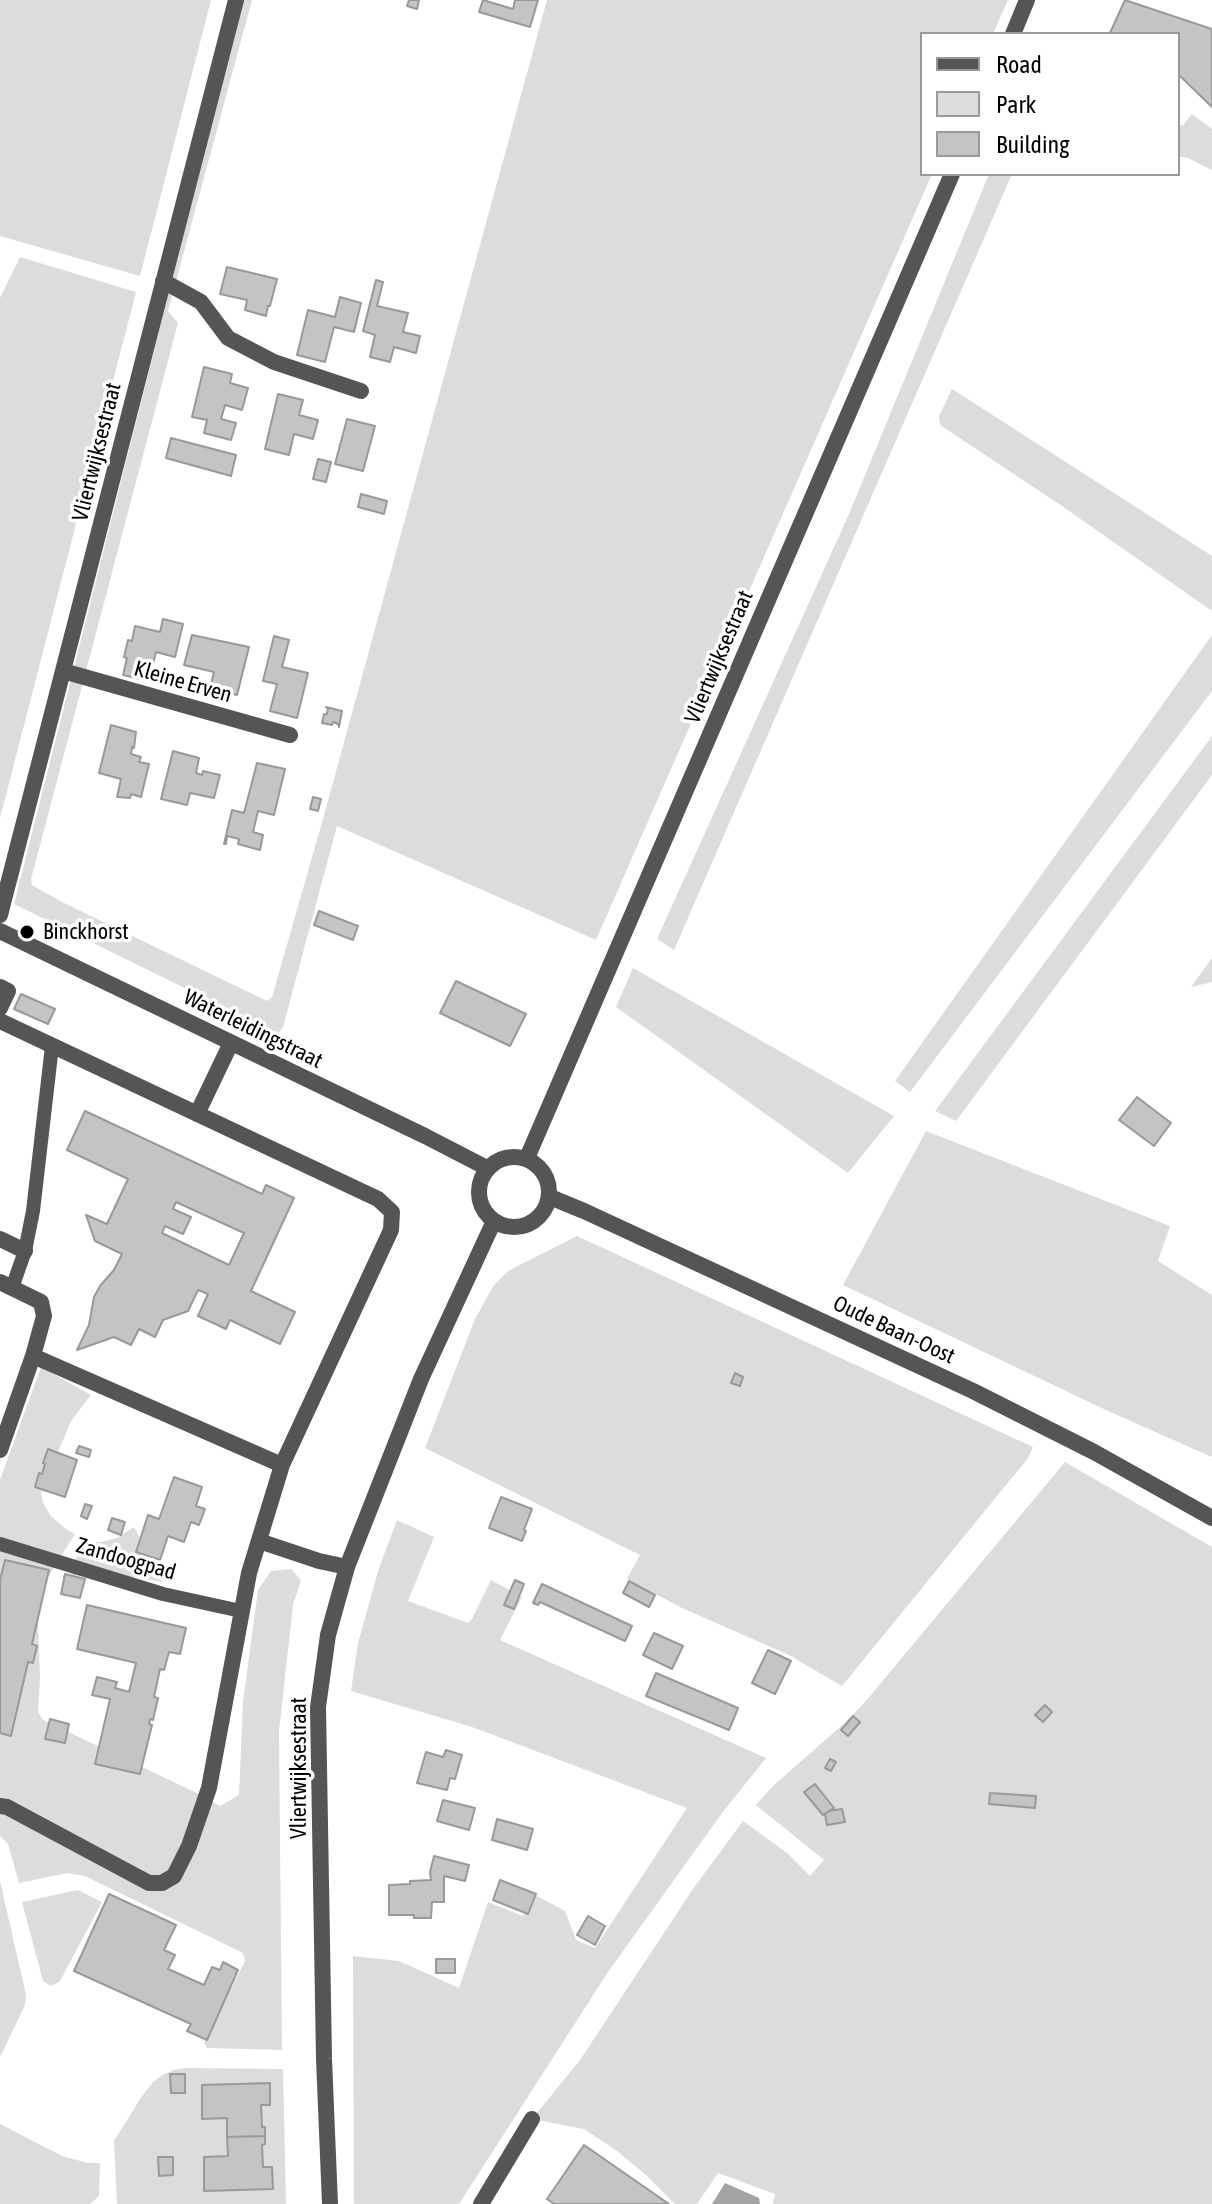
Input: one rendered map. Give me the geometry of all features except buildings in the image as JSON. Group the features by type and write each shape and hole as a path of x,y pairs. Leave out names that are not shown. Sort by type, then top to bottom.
{"street":[{"name":"Vliertwijksestraat","path":"0,915 236,0"},
{"path":"1014,32 1027,0"},
{"name":"Vliertwijksestraat","path":"527,1158 951,176"},
{"path":"163,281 201,302 228,338 274,362 361,391"},
{"name":"Kleine Erven","path":"63,671 290,735"},
{"name":"Waterleidingstraat","path":"0,931 487,1168"},
{"path":"0,987 8,991 0,1008"},
{"path":"0,1021 378,1199 392,1212 391,1230 282,1465 249,1573 209,1788 189,1846 174,1876 162,1883 149,1883 0,1806"},
{"path":"197,1114 231,1043"},
{"path":"0,1450 44,1316 41,1302 6,1285 25,1251 33,1211 52,1046"},
{"path":"506,1157 527,1158 540,1167 549,1181 550,1197 546,1209 528,1225 504,1226 484,1211 479,1199 479,1186 487,1168 506,1157"},
{"name":"Oude Baan-Oost","path":"550,1197 973,1391 1094,1452 1212,1518"},
{"name":"Vliertwijksestraat","path":"330,2204 324,2059 318,1707 328,1635 347,1567 421,1379 494,1221"},
{"path":"0,1239 25,1251"},
{"path":"33,1356 282,1465"},
{"path":"259,1541 347,1567"},
{"name":"Zandoogpad","path":"0,1544 163,1594 241,1611"},
{"path":"481,2204 532,2119"}],"green space":[{"path":"0,0 211,0 140,276 0,236"},
{"path":"243,0 252,0 168,311 178,323 31,879 32,885 62,902 267,1001 272,997 323,819 547,0 1008,0 994,32 920,32 920,176 931,176 596,940 337,826 283,1027 278,1034 14,904"},
{"path":"1192,114 1212,129 1212,170 1180,156 1180,126"},
{"path":"988,176 1011,176 674,950 657,939 849,514"},
{"path":"20,257 136,292 0,818 0,298"},
{"path":"952,389 1212,556 1212,611 940,425 939,416"},
{"path":"1212,635 1212,691 910,1092 895,1081"},
{"path":"1212,736 1212,775 956,1121 935,1111"},
{"path":"1212,958 1212,982 1191,987"},
{"path":"633,968 894,1116 848,1173 616,1007"},
{"path":"926,1131 1170,1226 1158,1261 1212,1295 1212,1457 843,1285"},
{"path":"577,1236 1033,1447 1028,1458 842,1686 789,1655 682,1608 627,1579 640,1555 425,1448 475,1319 494,1285 508,1271"},
{"path":"41,1367 91,1395 71,1421 41,1493 51,1516 75,1534 48,1577 0,1575 0,1480"},
{"path":"1065,1462 1212,1547 1212,2204 773,2204 775,2194 718,2173 697,2204 675,2204 617,2151 584,2129 532,2119 580,2060 693,1889 743,1821 787,1853 810,1876 824,1860 756,1805 865,1702"},
{"path":"397,1520 434,1537 408,1601 468,1623 491,1580 522,1597 500,1640 766,1758 722,1813 608,1972 459,2204 354,2204 353,1956 399,1961 459,1988 488,1902 523,1916 533,1894 565,1911 576,1940 595,1948 687,1808 472,1727 351,1691 358,1643 379,1568"},
{"path":"134,1527 162,1582 70,1573 87,1539 101,1542 117,1538"},
{"path":"291,1569 301,1580 293,1605 279,1731 282,2050 207,2048 204,2043 245,1961 243,1953 85,1876 67,1873 19,1883 8,1844 0,1836 0,1593 37,1594 38,1712 43,1720 220,1806 239,1795 243,1702 258,1590 271,1571"},
{"path":"0,1881 26,1995 25,2005 0,2057"},
{"path":"78,1890 102,1902 60,1981 51,1986 43,1981 22,1902"},
{"path":"186,2068 283,2069 286,2204 117,2204 114,2141 153,2082 162,2075"},
{"path":"0,2124 62,2156 100,2163 99,2196 90,2204 0,2204"}],"shaded area":[{"path":"725,2183 759,2198 760,2204 712,2204"}],"place":[{"name":"Binckhorst","path":"27,932"}]}
